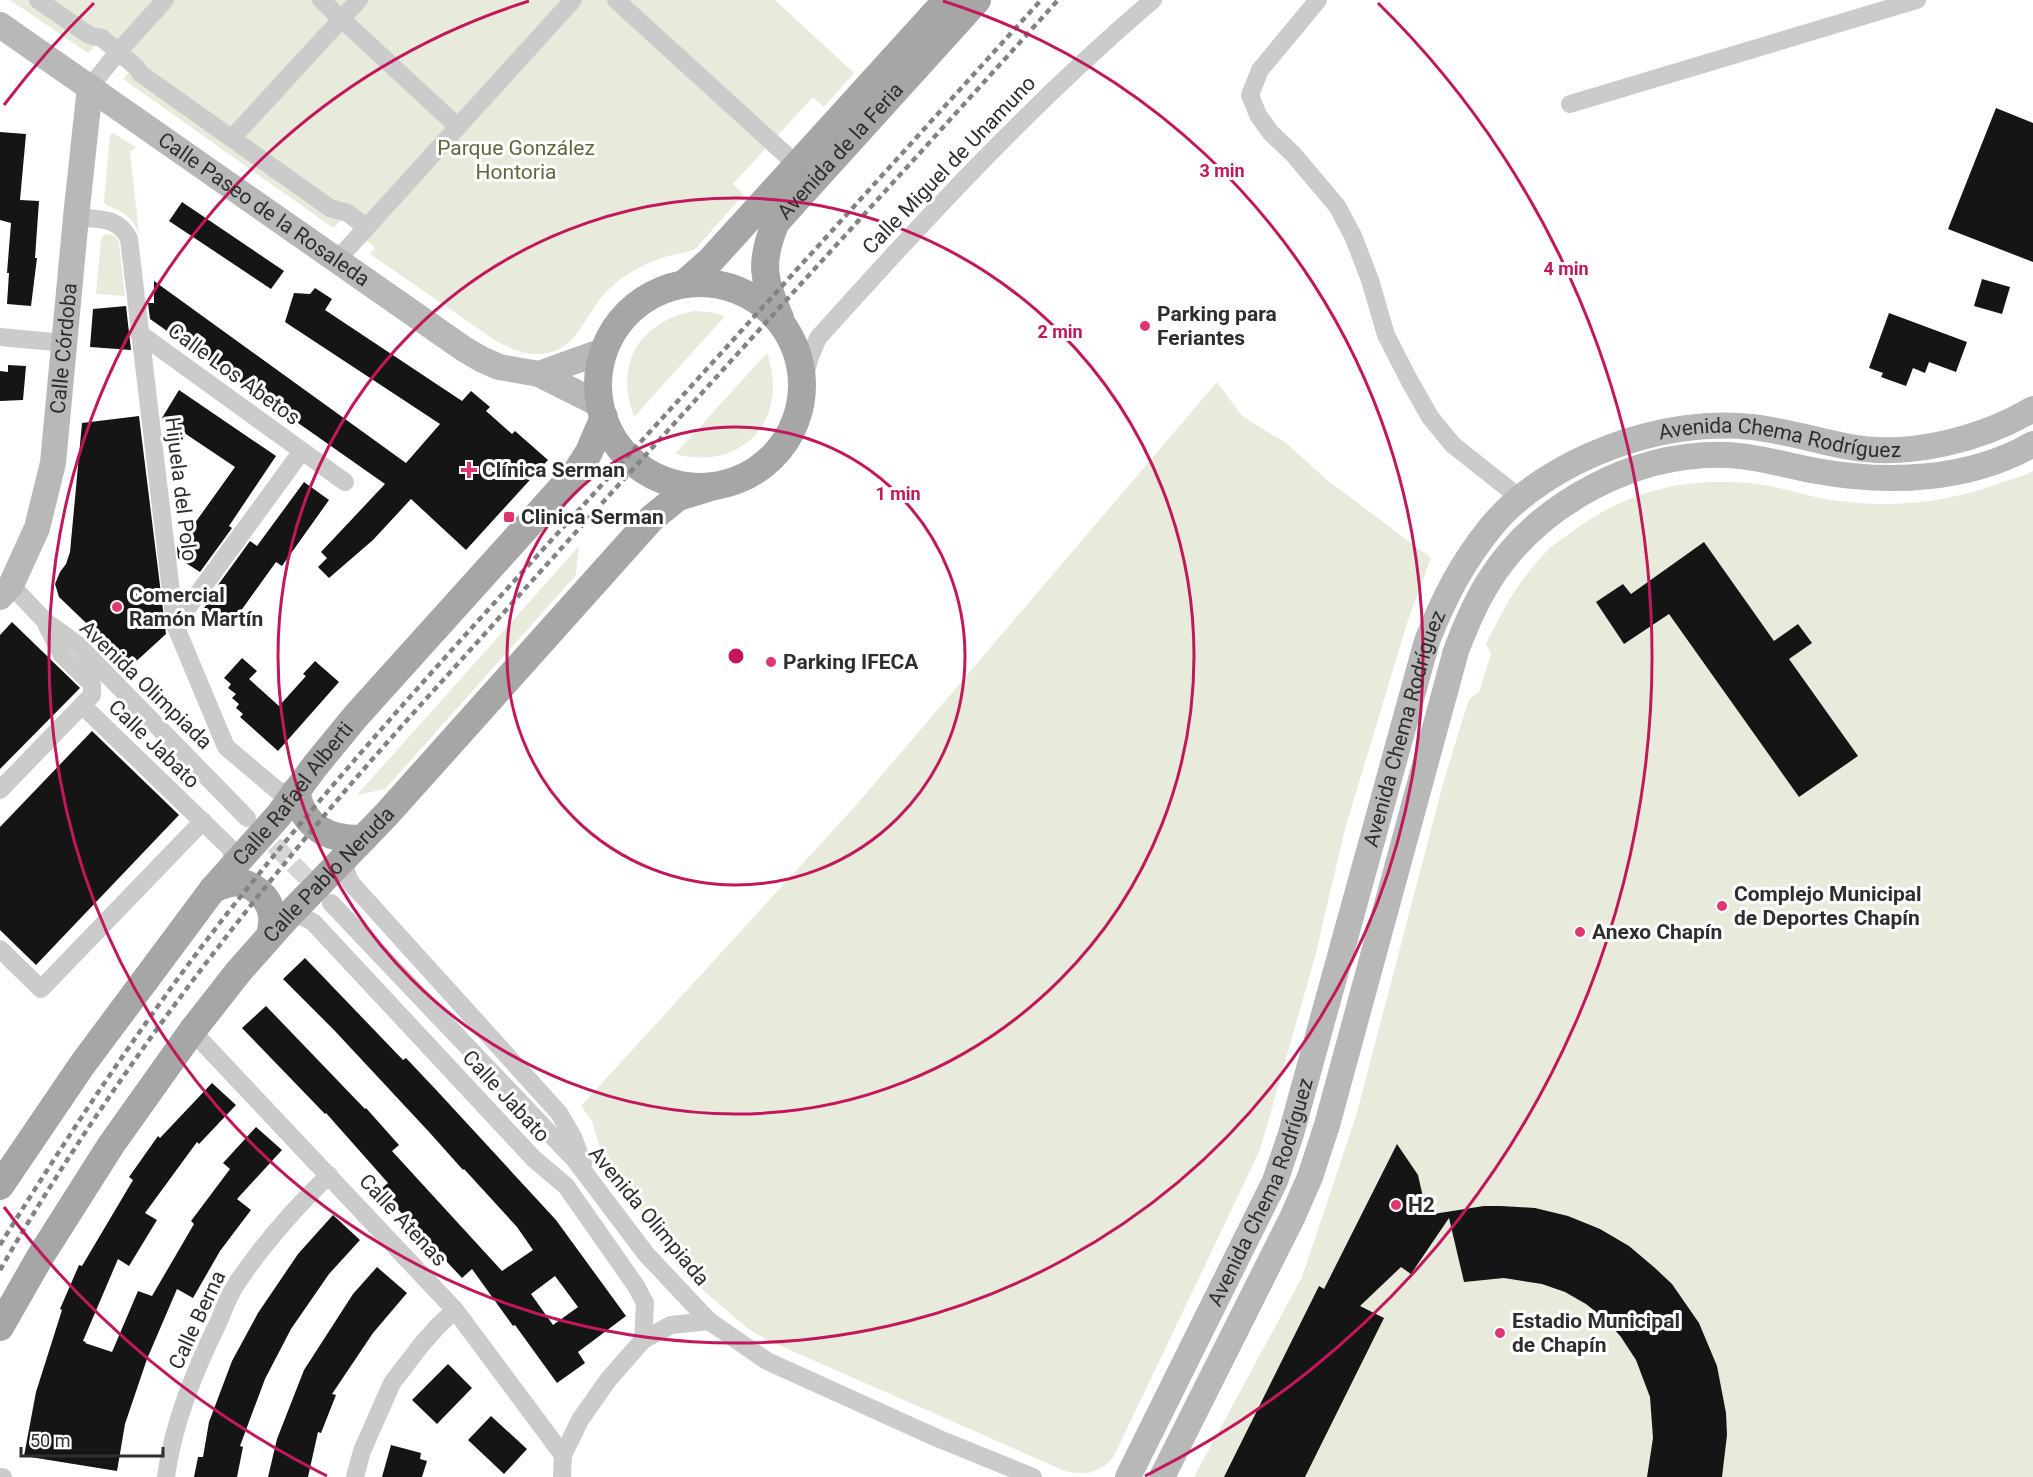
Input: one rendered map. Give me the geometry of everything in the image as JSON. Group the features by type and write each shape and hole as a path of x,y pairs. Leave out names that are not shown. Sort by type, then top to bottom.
{"main road":[{"name":"Avenida de la Feria","path":"685,283 711,260 946,0"},
{"name":"Avenida de la Feria","path":"782,323 769,293 765,268 767,244 776,222 977,0"},
{"name":"Calle Paseo de la Rosaleda","path":"0,25 481,359 499,367 539,374 601,411"},
{"name":"Calle Córdoba","path":"6,591 37,528 53,463 90,87"},
{"path":"685,283 713,283 739,290 763,303 782,323 797,351 803,381 801,403 795,423 782,446 771,459 754,472 735,481 714,486 681,485 651,474 625,455 607,428 601,411 597,379 603,351 615,326 634,306 658,291 685,283"},
{"name":"Calle Paseo de la Rosaleda","path":"539,374 603,351"},
{"name":"Avenida Chema Rodríguez","path":"1128,1477 1275,1181 1291,1134 1427,642 1444,600 1467,560 1492,526 1520,498 1567,467 1606,448 1644,436 1682,428 1750,427 1780,431 1853,448 1883,450 1923,447 1970,438 2015,420 2033,409"},
{"name":"Calle Rafael Alberti","path":"2,1175 213,889 279,815 356,717 577,471 588,452 601,411"},
{"name":"Avenida Chema Rodríguez","path":"1162,1477 1277,1249 1310,1177 1339,1082 1456,651 1469,617 1490,580 1517,545 1552,513 1593,487 1631,470 1676,458 1727,455 1778,461 1813,471 1851,477 1889,479 1937,475 1981,466 2033,444"},
{"name":"Calle Pablo Neruda","path":"1,1328 40,1257 105,1155 192,1031 238,971 279,925 355,848 652,518 678,497 714,486"},
{"path":"296,791 299,804 306,816 317,827 344,839 355,848"},
{"path":"213,889 231,883 244,883 257,890 267,901 272,916 279,925"}],"street":[{"path":"38,0 89,35 102,38 141,74 330,207 348,213 366,227"},
{"path":"90,87 165,0"},
{"path":"321,0 458,126"},
{"path":"232,138 359,0"},
{"path":"337,260 573,0"},
{"path":"616,0 797,165"},
{"name":"Calle Miguel de Unamuno","path":"803,381 818,338 902,244 1008,133 1096,48 1153,0"},
{"path":"1318,0 1260,70 1250,95 1258,115 1337,206 1353,236 1370,280 1386,335 1430,417 1453,444 1520,498"},
{"path":"1570,104 1917,0"},
{"name":"Hijuela del Polo","path":"76,217 113,222 124,228 129,239 175,625 226,747 277,790 287,793 296,791"},
{"name":"Calle Los Abetos","path":"140,333 345,482"},
{"path":"0,336 65,343"},
{"name":"Calle Los Abetos","path":"175,625 302,451"},
{"name":"Avenida Olimpiada","path":"6,591 77,644 248,818"},
{"path":"45,621 62,656 92,684 92,695 82,705"},
{"name":"Calle Jabato","path":"0,790 82,705 230,848 234,866"},
{"path":"0,949 41,989 203,821"},
{"path":"355,848 346,872 351,883 559,1113 573,1137 586,1174"},
{"name":"Avenida Olimpiada","path":"331,903 586,1174 646,1254 708,1321 767,1361 937,1438 1033,1477"},
{"name":"Calle Jabato","path":"279,925 301,916 313,922 534,1159 566,1186 636,1286 645,1303 643,1340"},
{"name":"Calle Atenas","path":"192,1031 455,1310 563,1455"},
{"name":"Calle Berna","path":"166,1477 168,1461 182,1411 206,1347 236,1286 273,1234 329,1175"},
{"path":"566,1186 646,1254"},
{"path":"356,1477 362,1451 392,1383 422,1344 455,1310"},
{"path":"562,1477 563,1455 580,1420 608,1380 643,1340 671,1325 708,1321"}],"green space":[{"name":"Parque González Hontoria","path":"10,0 775,0 854,73 824,107 813,97 733,184 744,195 695,249 668,256 629,273 602,297 570,341 552,352 530,354 496,341 370,254 375,248 342,220 333,228 123,79 129,72 96,45 88,53"},
{"path":"113,133 136,147 130,152 139,233 129,218 104,202 110,135"},
{"path":"110,234 116,237 119,243 125,296 96,294 101,239 104,235"},
{"path":"694,311 725,316 634,417 627,380 636,348 646,335 659,325"},
{"path":"767,353 772,377 772,399 766,419 755,435 740,447 721,455 699,458 675,454"},
{"path":"1217,382 1242,416 1286,443 1326,479 1431,558 1408,620 1345,829 1315,957 1260,1150 1114,1456 1098,1470 1086,1473 1072,1472 1065,1471 767,1340 747,1328 690,1279 627,1193 599,1145 592,1121 581,1106 858,803"},
{"name":"Complejo Municipal de Deportes Chapín","path":"2033,471 2033,1477 1194,1477 1302,1277 1356,1116 1444,780 1469,699 1479,692 1491,654 1486,644 1512,596 1536,563 1555,544 1608,509 1652,491 1675,486 1699,483 1749,483 1825,499 1893,504 1937,500 1959,495"},
{"path":"579,546 576,575 385,789 357,795"}],"building":[{"path":"1996,108 2033,123 2033,262 1948,229"},
{"path":"0,132 26,134 20,200 39,201 35,258 37,258 31,306 7,304 11,223 0,220"},
{"path":"182,202 284,271 271,289 169,221"},
{"path":"1982,279 2010,287 2002,314 1974,306"},
{"path":"154,281 406,463 440,424 285,322 294,293 310,294 315,288 332,299 325,310 462,401 471,391 490,407 486,411 512,434 515,431 548,460 466,550 411,499 373,540 329,578 318,567 327,558 321,552 385,484 150,319 148,303 154,303"},
{"path":"126,306 131,350 90,347 93,309"},
{"path":"1889,313 1967,342 1956,372 1929,362 1925,373 1913,368 1906,386 1881,377 1883,373 1869,368"},
{"path":"8,365 26,366 23,400 0,401 0,371 8,372"},
{"path":"179,390 276,456 229,526 232,528 200,572 178,558 177,548 235,467 162,418"},
{"path":"139,416 166,634 131,666 59,597 55,584 70,552 82,423"},
{"path":"304,482 329,500 282,566 276,562 230,626 204,608 250,541 257,546"},
{"path":"1704,542 1774,641 1798,624 1812,643 1789,659 1858,756 1799,797 1669,614 1624,644 1596,602 1623,584 1631,594"},
{"path":"12,622 80,688 0,769 0,635"},
{"path":"242,658 257,671 249,679 279,706 306,676 303,674 315,661 339,682 278,751 240,717 243,714 236,708 239,704 232,698 236,694 228,688 231,684 224,678"},
{"path":"92,731 179,815 36,965 0,930 0,827"},
{"path":"305,958 403,1060 406,1058 556,1220 626,1316 578,1352 585,1363 557,1383 472,1269 462,1278 380,1190 388,1183 326,1113 242,1028 266,1006 399,1145 392,1151 502,1271 533,1250 517,1227 464,1169 283,979","holes":["555,1276 578,1307 553,1325 531,1294"]},
{"path":"212,1083 236,1105 199,1144 197,1142 145,1213 157,1220 129,1266 118,1259 83,1341 85,1343 112,1352 138,1291 152,1296 194,1224 191,1221 230,1169 223,1163 256,1127 282,1150 237,1199 251,1210 220,1251 193,1298 177,1289 147,1359 125,1424 117,1471 24,1456 36,1392 62,1310 60,1309 79,1265 82,1266 133,1180 129,1177 158,1136 160,1138"},
{"path":"1397,1144 1418,1175 1427,1215 1484,1206 1501,1206 1535,1208 1568,1216 1600,1229 1629,1246 1672,1284 1699,1323 1717,1366 1726,1413 1727,1435 1722,1477 1647,1477 1653,1438 1650,1397 1636,1360 1621,1337 1606,1320 1586,1304 1565,1292 1542,1284 1504,1278 1464,1282 1449,1218 1411,1274 1401,1267 1360,1306 1384,1318 1305,1477 1224,1477 1319,1286 1324,1289"},
{"path":"333,1215 360,1240 329,1274 291,1329 265,1379 240,1446 243,1447 237,1477 194,1477 198,1457 203,1457 209,1422 232,1361 258,1313 298,1254"},
{"path":"377,1267 407,1293 373,1333 332,1394 336,1395 321,1433 318,1432 308,1477 268,1477 277,1439 304,1370 353,1294"},
{"path":"448,1364 472,1388 437,1424 412,1400"},
{"path":"491,1416 527,1449 504,1474 468,1440"},
{"path":"391,1445 421,1453 420,1459 427,1461 422,1477 382,1477"}],"tunnel":[{"path":"255,826 322,893"}],"railway":[{"path":"0,1245 137,1036 226,915 272,858 365,748 462,639 1041,0"},
{"path":"0,1270 77,1144 119,1083 206,963 298,847 410,716 1058,0"}],"place":[{"name":"Parking para Feriantes","path":"1145,326"},
{"name":"Clínica Serman","path":"469,470"},
{"name":"Clinica Serman","path":"509,517"},
{"name":"Comercial Ramón Martín","path":"117,607"},
{"name":"Parking IFECA","path":"771,662"},
{"name":"Complejo Municipal de Deportes Chapín","path":"1722,906"},
{"name":"Anexo Chapín","path":"1580,932"},
{"name":"H2","path":"1396,1205"},
{"name":"Estadio Municipal de Chapín","path":"1500,1333"}]}
